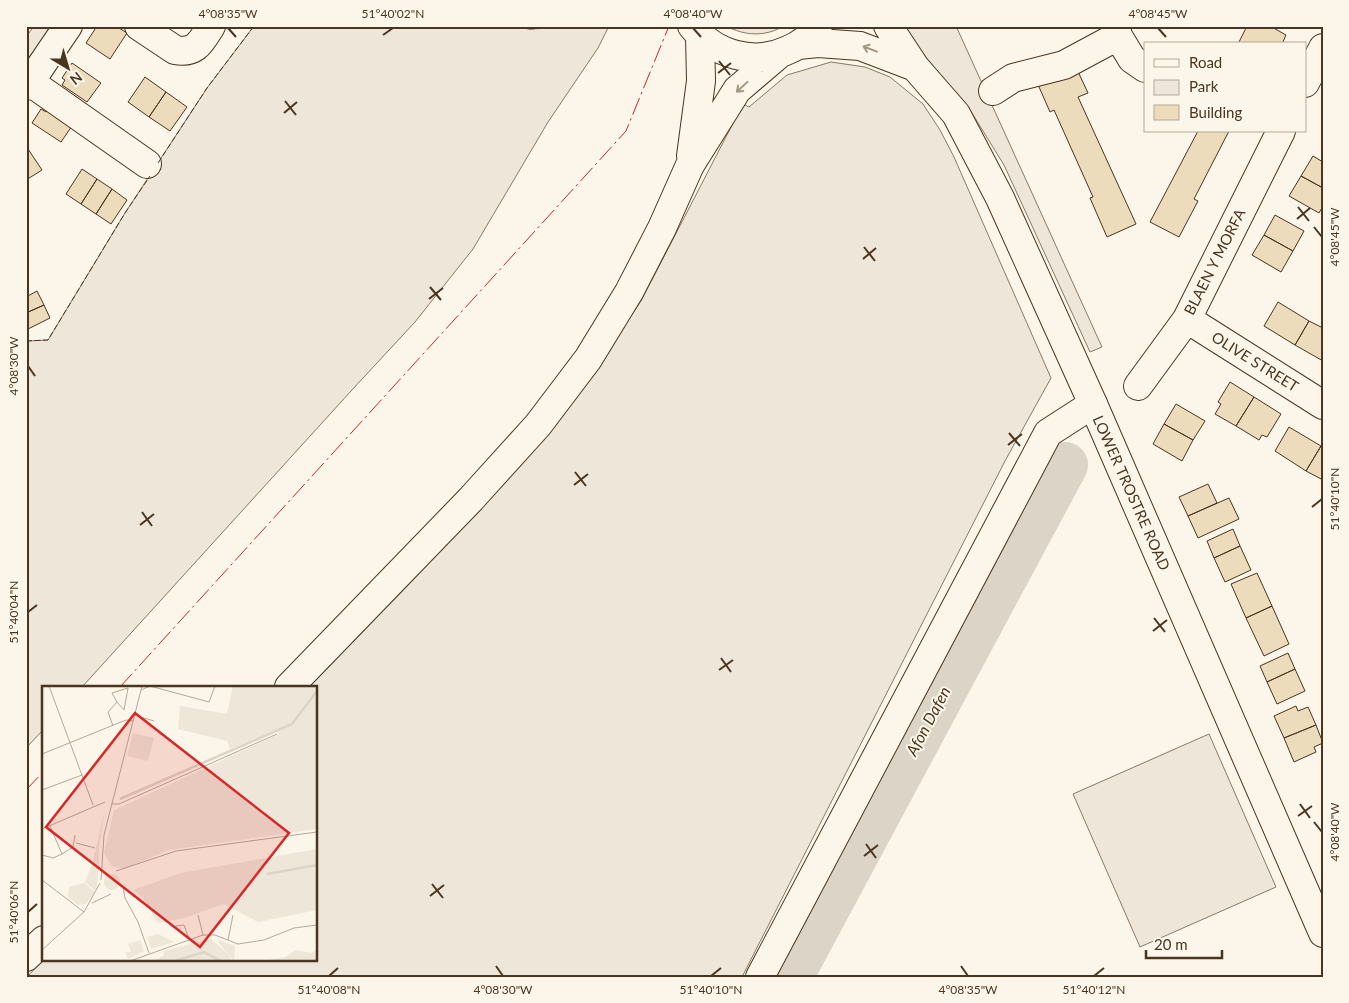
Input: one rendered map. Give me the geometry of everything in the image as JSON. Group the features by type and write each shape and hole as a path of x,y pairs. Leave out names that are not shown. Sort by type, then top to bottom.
{"main road":[{"path":"68,26 28,84 147,164"},
{"path":"139,26 175,50 182,52 198,46 211,26"},
{"path":"290,686 471,499 538,425 588,359 629,292 662,228 690,165 737,90 818,26"},
{"name":"LOWER TROSTRE ROAD","path":"888,26 915,67 956,114 1000,198 1093,404 1323,933"},
{"path":"690,165 700,81 696,31"},
{"name":"LOWER TROSTRE ROAD","path":"696,31 716,48 734,55 756,58 818,43 860,46 915,67"},
{"path":"993,90 1013,78 1064,65 1117,31 1132,59 1144,67"},
{"path":"1306,81 1323,48"},
{"name":"BLAEN Y MORFA","path":"1138,386 1187,319 1280,132"},
{"name":"OLIVE STREET","path":"1187,319 1323,404"},
{"path":"760,977 1048,433 1093,404"},
{"path":"26,957 42,942"}],"green space":[{"path":"34,26 53,26 26,66 26,37"},
{"path":"254,26 521,26 528,29 609,26 598,48 548,122 473,249 415,322 83,686 42,686 42,731 26,748 26,341 48,340 125,213 207,88"},
{"path":"726,26 784,26 770,32 755,34 740,32"},
{"path":"903,26 956,26 1102,347 1090,352 1004,165 970,110 928,60"},
{"path":"831,62 865,67 890,77 923,104 940,130 954,157 1051,378 1005,461 742,977 27,977 43,960 318,960 318,686 310,686 413,580 576,396 641,301 743,104 749,107 787,75"},
{"path":"1209,734 1276,887 1140,947 1073,794"}],"building":[{"path":"97,26 116,26 127,33 110,59 86,43"},
{"path":"1247,26 1270,26 1286,35 1283,42 1239,42"},
{"path":"72,63 101,83 87,102 62,85 65,80 62,78"},
{"path":"1074,63 1088,93 1078,97 1136,224 1107,237 1090,198 1093,197 1054,110 1050,112 1036,80"},
{"path":"145,77 166,92 149,117 128,102"},
{"path":"166,92 187,107 170,131 149,117"},
{"path":"49,107 74,123 61,142 32,123 41,109 46,112"},
{"path":"1197,132 1228,132 1194,199 1198,201 1179,237 1150,222"},
{"path":"26,146 42,170 26,180"},
{"path":"1313,156 1323,162 1323,188 1301,176"},
{"path":"82,169 97,179 81,204 66,194"},
{"path":"1301,176 1323,188 1323,206 1319,213 1289,196"},
{"path":"97,179 112,189 96,214 81,204"},
{"path":"112,189 127,200 111,224 96,214"},
{"path":"1275,215 1304,231 1293,251 1264,235"},
{"path":"1264,235 1293,251 1281,272 1252,255"},
{"path":"37,291 44,305 26,313 26,297"},
{"path":"1278,302 1309,321 1295,345 1264,326"},
{"path":"44,305 50,318 26,330 26,313"},
{"path":"1309,321 1323,328 1323,361 1295,345"},
{"path":"1230,382 1254,397 1236,426 1215,414 1221,404 1218,402"},
{"path":"1254,397 1281,414 1267,437 1262,435 1259,440 1236,426"},
{"path":"1176,404 1205,421 1193,440 1164,424"},
{"path":"1164,424 1193,440 1182,461 1153,444"},
{"path":"1289,427 1321,446 1306,471 1275,451"},
{"path":"1321,446 1323,447 1323,480 1306,471"},
{"path":"1208,484 1217,503 1188,516 1179,497"},
{"path":"1229,498 1239,519 1198,538 1188,516"},
{"path":"1233,529 1240,546 1214,558 1207,541"},
{"path":"1240,546 1251,570 1225,582 1214,558"},
{"path":"1257,573 1272,606 1246,618 1231,584"},
{"path":"1272,606 1289,644 1264,656 1246,618"},
{"path":"1288,653 1295,669 1267,682 1260,666"},
{"path":"1295,669 1305,691 1277,704 1267,682"},
{"path":"1296,706 1298,711 1308,707 1316,725 1284,738 1274,716"},
{"path":"1316,725 1323,743 1314,747 1316,752 1294,762 1284,738"}],"waterway":[{"name":"Afon Dafen","path":"790,977 1065,465"}],"fence":[{"path":"158,163 207,88 254,26"},
{"path":"521,26 528,29 569,27"},
{"path":"26,341 48,340 125,213 150,176"}],"power":[{"path":"121,686 626,131 669,26"},
{"path":"26,790 42,773"}]}
